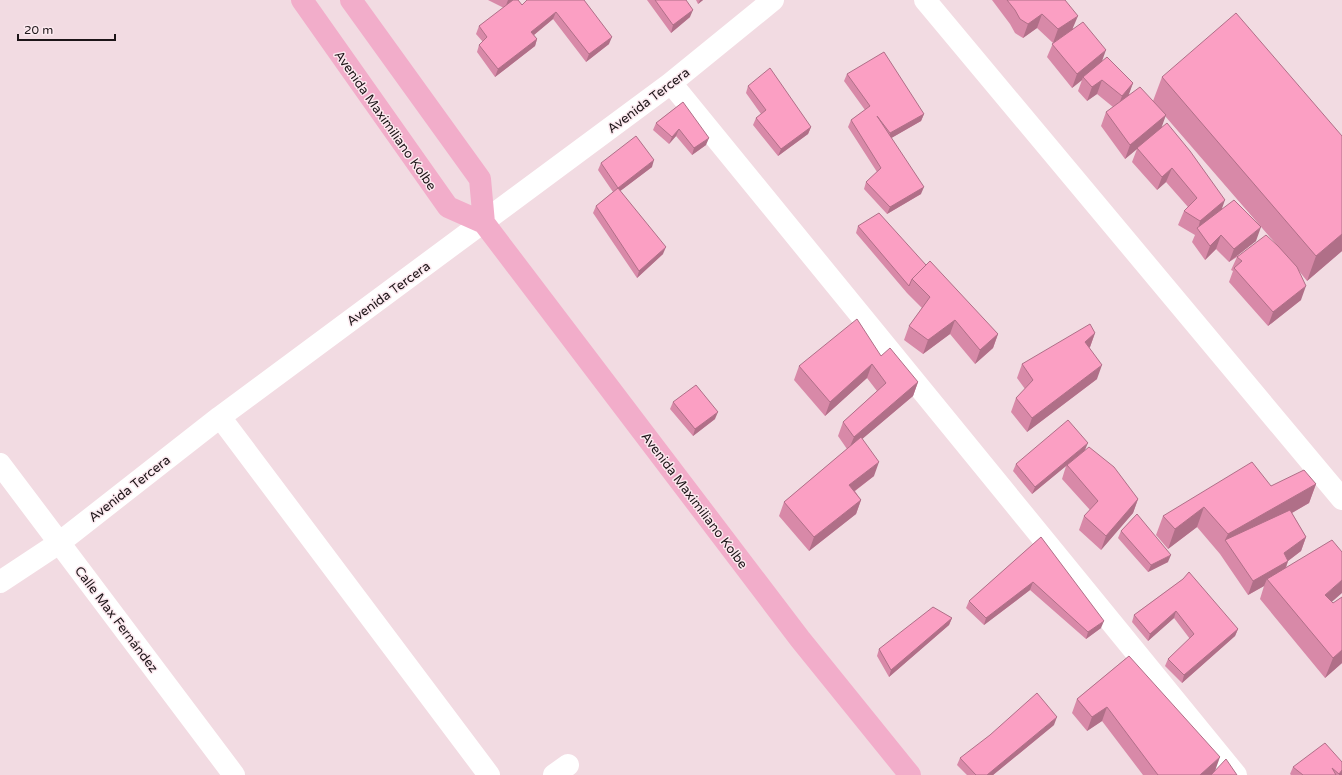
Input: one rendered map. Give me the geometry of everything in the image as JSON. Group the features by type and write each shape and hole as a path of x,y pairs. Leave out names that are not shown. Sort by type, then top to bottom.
{"main road":[{"name":"Avenida Maximiliano Kolbe","path":"302,0 448,207 484,223 800,639 910,775"},
{"path":"351,0 480,179 484,223"}],"street":[{"name":"Avenida Tercera","path":"0,582 59,542 220,417 484,223 671,83 772,0"},
{"path":"925,0 1342,499"},
{"path":"671,83 1236,775"},
{"path":"220,417 489,775"},
{"name":"Calle Max Fernández","path":"0,464 234,775"}],"building":[{"path":"513,0 518,0 522,5 527,0 584,0 612,37 589,54 556,12 531,32 537,39 498,69 479,45 487,37 479,26"},
{"path":"655,0 686,0 693,10 673,25"},
{"path":"1007,0 1065,0 1078,16 1058,29 1042,14 1028,24 1020,19"},
{"path":"1236,13 1342,136 1342,234 1316,256 1162,77"},
{"path":"1083,22 1106,50 1077,74 1052,44"},
{"path":"884,52 924,114 890,133 877,116 924,187 890,207 866,182 881,168 851,120 870,106 847,74"},
{"path":"1107,57 1133,83 1122,96 1102,80 1092,87 1083,77"},
{"path":"770,68 811,127 781,149 756,118 766,110 748,86"},
{"path":"1140,87 1166,115 1130,145 1106,112"},
{"path":"683,102 709,138 694,148 679,129 672,137 656,123"},
{"path":"1167,123 1190,151 1225,200 1200,221 1184,211 1197,198 1172,168 1162,177 1137,148"},
{"path":"636,136 654,160 618,188 601,163"},
{"path":"618,188 666,247 639,271 596,206"},
{"path":"1234,200 1261,227 1234,249 1221,235 1210,246 1197,228"},
{"path":"879,213 926,265 912,279 909,286 858,226"},
{"path":"1266,235 1297,267 1306,286 1273,312 1234,268 1242,261 1237,257"},
{"path":"930,261 998,334 980,350 955,320 928,340 909,326 930,297 912,279"},
{"path":"857,319 881,356 890,348 918,382 854,437 843,422 886,383 872,364 830,402 799,366"},
{"path":"1090,324 1095,333 1085,342 1102,365 1032,418 1016,398 1033,380 1022,364"},
{"path":"696,385 718,412 695,429 673,402"},
{"path":"1068,420 1088,443 1035,487 1016,464"},
{"path":"861,437 879,462 849,485 861,500 814,537 784,502"},
{"path":"1089,447 1114,467 1138,499 1106,536 1084,516 1098,501 1067,465"},
{"path":"1252,462 1271,486 1304,470 1316,484 1228,534 1204,507 1175,529 1163,516"},
{"path":"1290,510 1306,537 1284,553 1288,561 1253,581 1225,540"},
{"path":"1137,514 1171,555 1151,565 1121,531"},
{"path":"1041,537 1104,621 1088,632 1033,582 986,618 969,601"},
{"path":"1332,540 1342,552 1342,580 1325,595 1333,603 1342,597 1342,650 1333,658 1267,579"},
{"path":"1189,572 1238,629 1184,675 1168,659 1194,634 1176,611 1150,634 1134,615 1183,579"},
{"path":"933,607 952,618 891,670 879,649"},
{"path":"1129,656 1220,757 1200,775 1158,775 1107,707 1092,717 1077,699"},
{"path":"1037,693 1057,717 987,775 976,775 960,758 990,735"},
{"path":"1325,743 1342,762 1342,770 1339,774 1332,768 1336,775 1303,775 1293,767"},
{"path":"1226,759 1237,775 1211,775"}]}
